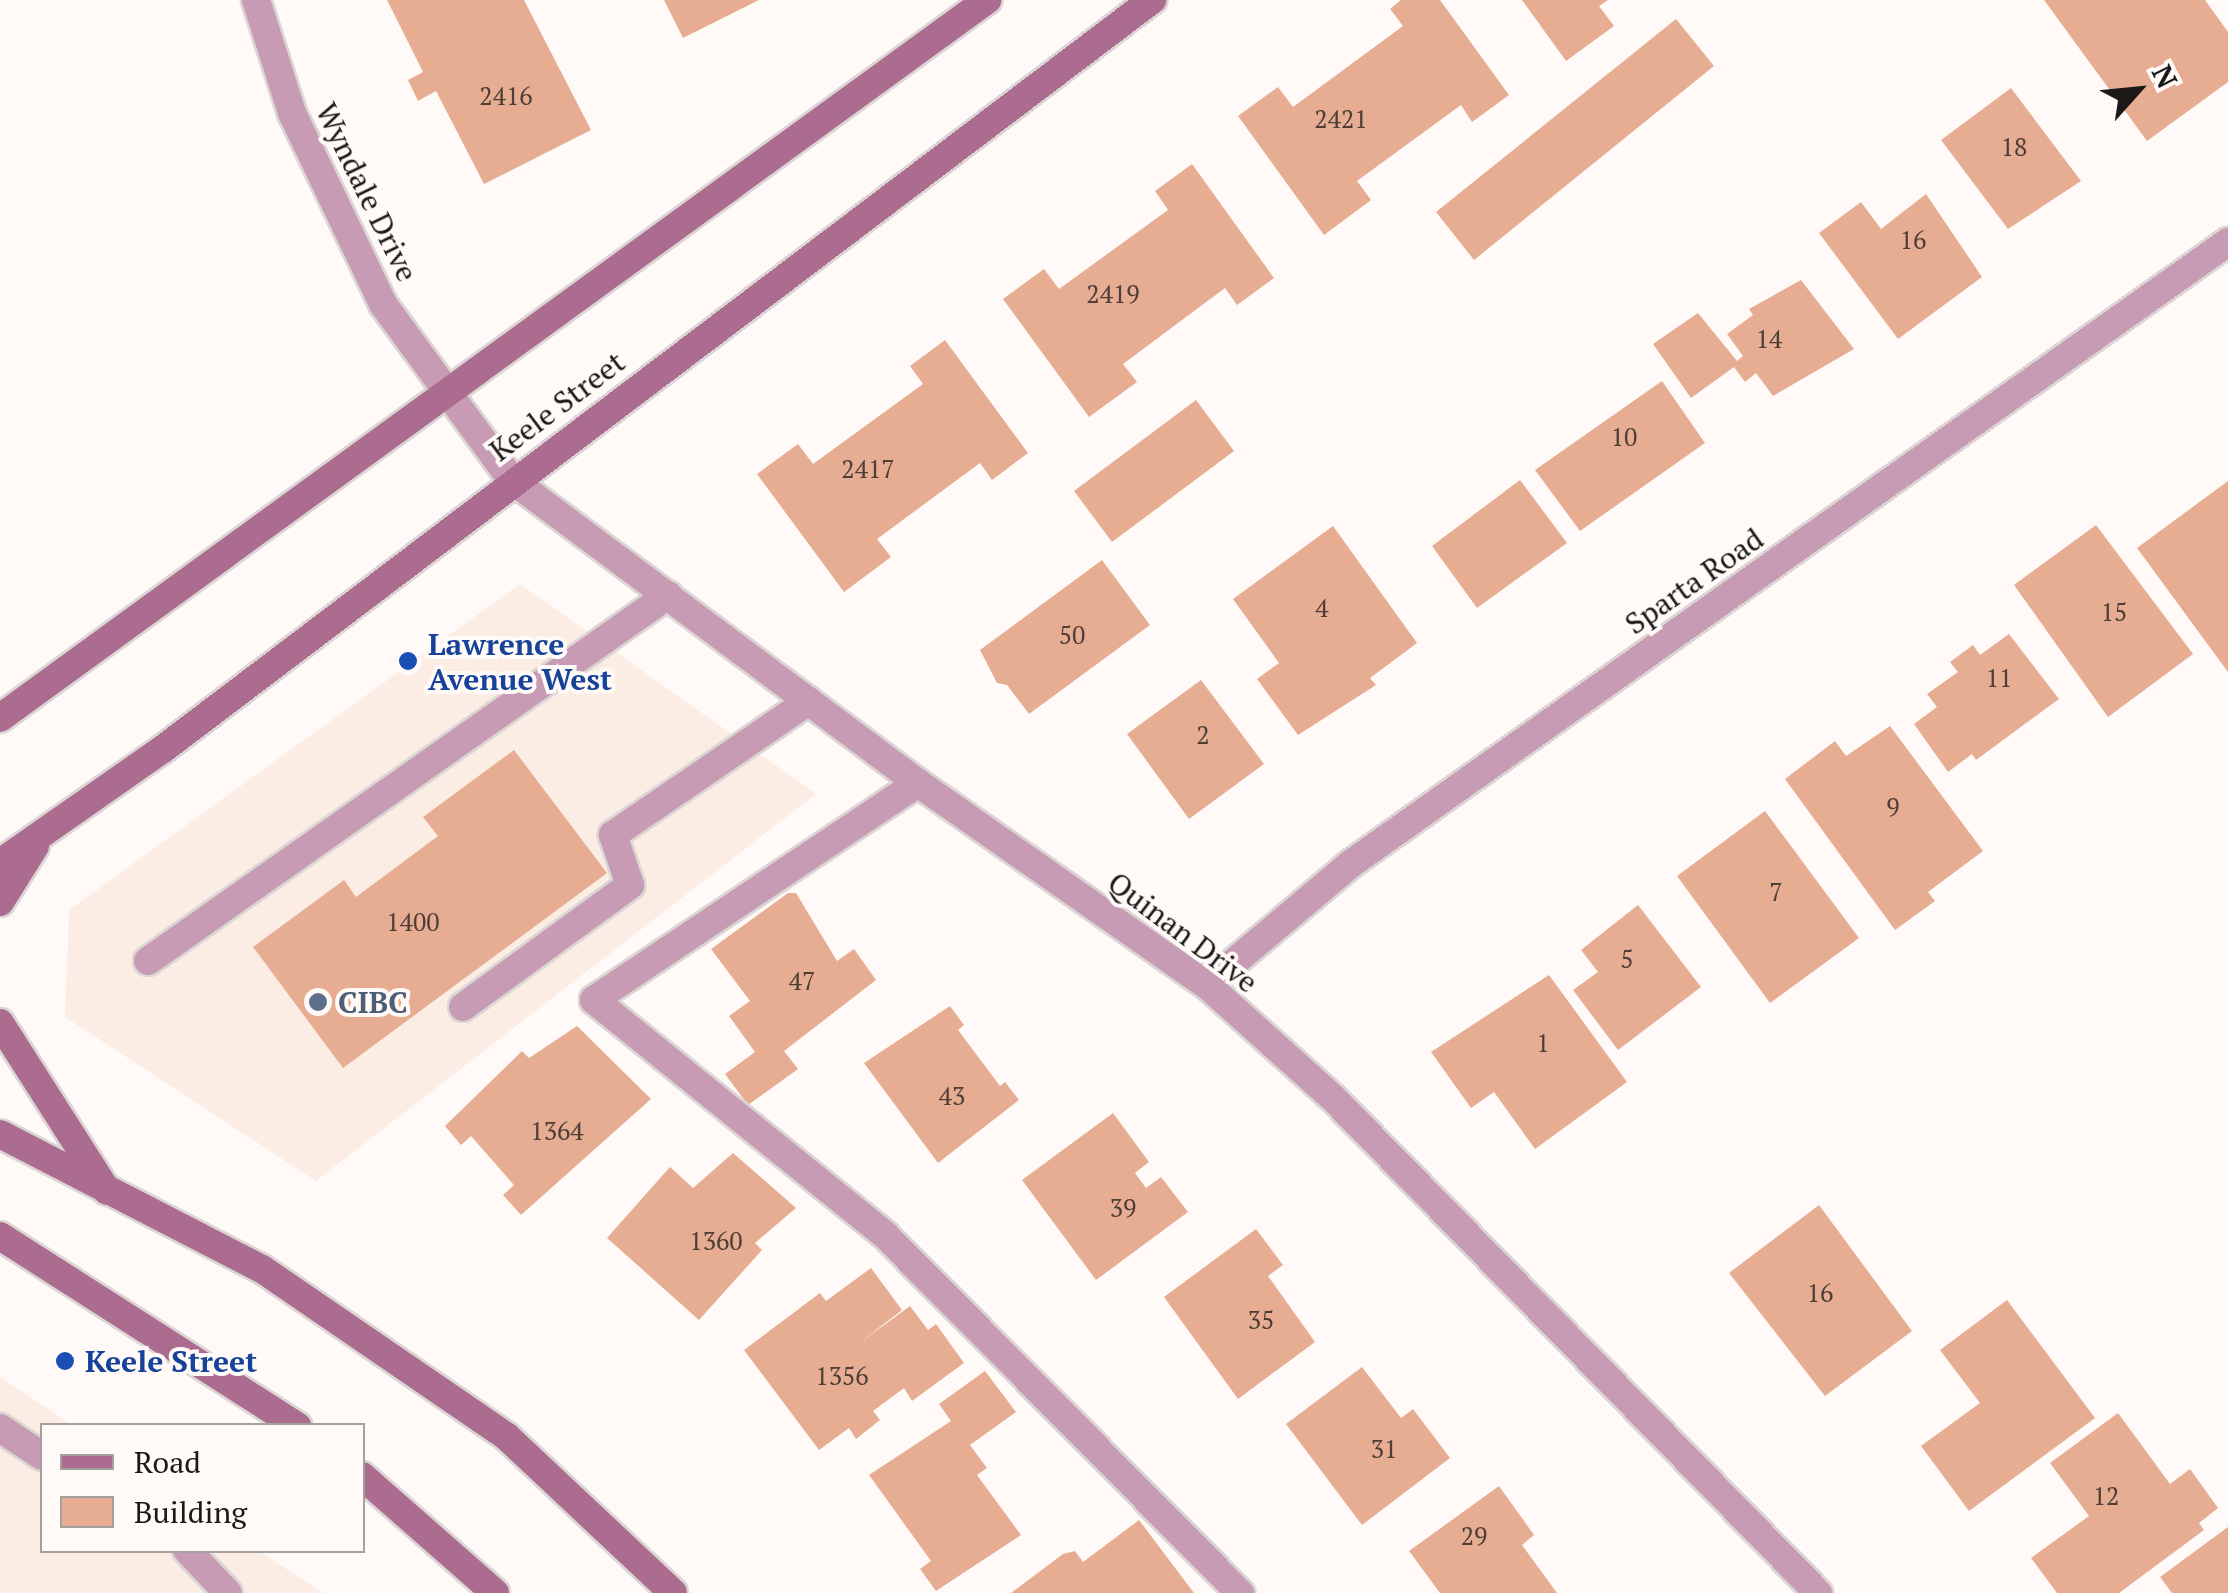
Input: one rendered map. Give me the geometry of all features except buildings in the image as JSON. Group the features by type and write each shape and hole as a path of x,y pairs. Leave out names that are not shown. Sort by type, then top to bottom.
{"main road":[{"path":"0,718 450,396 987,0"},
{"name":"Keele Street","path":"0,863 1152,0"},
{"path":"0,902 44,832"},
{"path":"0,1023 107,1192"},
{"path":"0,1134 262,1269 506,1436 673,1593"},
{"path":"0,1236 292,1423"},
{"path":"365,1479 495,1593"}],"street":[{"name":"Wyndale Drive","path":"256,0 292,113 383,304 450,396"},
{"name":"Sparta Road","path":"1207,985 1352,864 2228,242"},
{"name":"Quinan Drive","path":"450,396 512,480 918,783 1207,985 1333,1098 1818,1593"},
{"path":"148,961 668,596"},
{"path":"463,1006 630,885 612,835 809,702"},
{"path":"918,783 594,1000 886,1236 1240,1593"},
{"path":"0,1428 40,1455"},
{"path":"190,1553 228,1593"}],"shaded area":[{"path":"520,584 816,794 316,1181 65,1017 69,910"},
{"path":"0,1377 69,1423 40,1423 40,1553 262,1553 323,1593 0,1593"}],"place":[{"name":"Lawrence Avenue West","path":"408,661"},
{"name":"CIBC","path":"318,1002"},
{"name":"Keele Street","path":"65,1361"}]}
